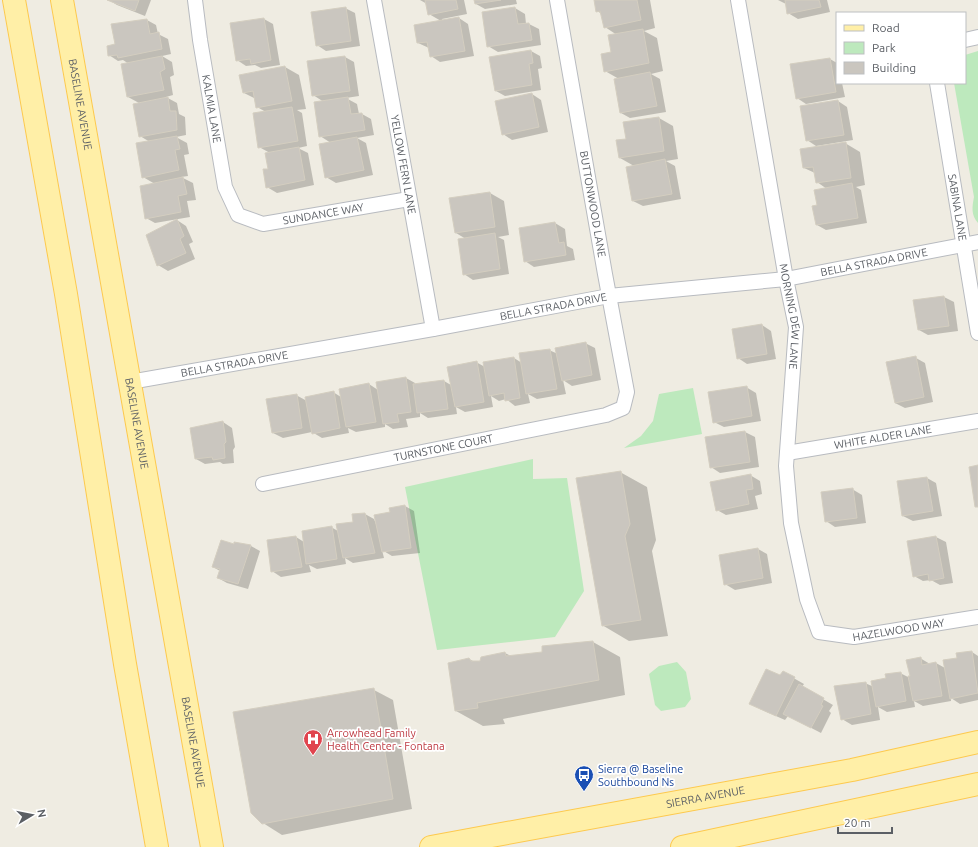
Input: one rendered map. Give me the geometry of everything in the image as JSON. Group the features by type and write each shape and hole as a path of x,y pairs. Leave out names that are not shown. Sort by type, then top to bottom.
{"main road":[{"path":"14,0 66,294 123,648 157,847"},
{"name":"BASELINE AVENUE","path":"62,0 212,847"},
{"name":"SIERRA AVENUE","path":"431,847 852,770 978,742"},
{"path":"682,847 978,784"}],"street":[{"name":"KALMIA LANE","path":"195,0 200,40 225,187 238,215"},
{"name":"YELLOW FERN LANE","path":"374,0 433,329"},
{"name":"BUTTONWOOD LANE","path":"557,0 627,392 623,408"},
{"name":"MORNING DEW LANE","path":"738,0 786,279 796,327 786,466 790,523 807,599 819,632"},
{"path":"966,40 978,37"},
{"name":"SABINA LANE","path":"937,84 962,245 978,333"},
{"name":"SUNDANCE WAY","path":"238,215 263,224 409,198"},
{"name":"BELLA STRADA DRIVE","path":"130,382 433,329 609,296 786,279 978,242"},
{"name":"TURNSTONE COURT","path":"263,484 606,415 623,408"},
{"name":"WHITE ALDER LANE","path":"787,453 978,421"},
{"name":"HAZELWOOD WAY","path":"819,632 854,637 978,617"}],"green space":[{"path":"978,51 978,223 973,214 974,197 954,84 966,84 966,55"},
{"path":"693,388 702,434 624,448 641,436 653,421 659,394"},
{"path":"533,459 533,479 567,478 584,591 555,637 437,650 405,487"},
{"path":"677,662 686,672 691,699 685,707 661,711 655,705 649,674 659,666"}],"building":[{"path":"107,0 139,0 135,11"},
{"path":"425,0 456,0 458,9 428,15"},
{"path":"474,0 501,0 475,4"},
{"path":"594,0 637,0 641,20 604,28 600,11 596,12"},
{"path":"785,0 819,0 821,7 787,14"},
{"path":"346,7 351,41 316,46 311,12"},
{"path":"515,7 518,24 529,23 532,40 487,47 482,12"},
{"path":"459,17 465,51 430,57 427,42 417,43 414,25"},
{"path":"264,18 271,60 251,64 250,59 236,61 230,23"},
{"path":"147,19 150,34 159,32 162,49 118,58 117,55 108,56 107,46 115,44 111,24"},
{"path":"643,29 649,63 604,72 601,54 611,52 608,35"},
{"path":"531,50 533,63 529,64 532,85 495,91 489,57"},
{"path":"162,56 165,69 160,72 164,90 127,97 121,64"},
{"path":"345,56 350,91 312,96 307,61"},
{"path":"830,58 836,92 796,99 790,64"},
{"path":"285,66 292,101 256,108 253,91 243,93 239,75"},
{"path":"650,72 657,106 620,113 614,79"},
{"path":"532,93 539,127 502,135 495,101"},
{"path":"168,97 170,111 176,111 177,130 139,137 133,104"},
{"path":"348,97 351,114 362,113 365,130 319,137 314,102"},
{"path":"838,100 844,135 806,141 800,106"},
{"path":"292,107 298,141 258,148 253,113"},
{"path":"659,117 664,151 619,158 616,140 626,139 623,122"},
{"path":"177,136 180,149 175,150 179,170 142,178 136,143"},
{"path":"357,137 364,170 325,178 319,144"},
{"path":"846,142 851,178 816,183 813,167 803,168 800,149"},
{"path":"299,147 305,180 266,188 263,169 268,169 265,153"},
{"path":"665,159 672,194 632,201 626,167"},
{"path":"183,177 187,194 178,196 181,212 145,219 140,186"},
{"path":"852,183 858,218 816,225 812,206 817,205 814,190"},
{"path":"490,192 495,227 455,233 449,198"},
{"path":"177,219 184,236 180,239 186,253 157,266 146,235"},
{"path":"555,222 559,243 564,242 566,255 524,262 519,228"},
{"path":"495,233 500,269 463,275 458,239"},
{"path":"944,296 949,326 918,330 913,300"},
{"path":"762,324 767,354 737,359 732,329"},
{"path":"586,342 592,375 562,381 555,348"},
{"path":"550,349 557,389 526,394 519,353"},
{"path":"916,356 924,397 895,403 886,362"},
{"path":"514,357 520,398 505,401 504,393 489,396 483,362"},
{"path":"477,361 484,402 455,407 447,367"},
{"path":"406,377 411,412 397,414 399,422 383,424 376,382"},
{"path":"444,380 448,409 417,413 413,384"},
{"path":"369,383 376,422 346,427 339,389"},
{"path":"747,386 752,416 713,423 708,392"},
{"path":"334,391 340,428 312,434 305,397"},
{"path":"297,394 302,428 272,433 266,399"},
{"path":"223,421 226,442 224,444 225,458 213,460 212,457 195,459 190,428"},
{"path":"745,431 750,462 710,468 705,437"},
{"path":"978,465 978,507 975,507 969,467"},
{"path":"621,471 630,524 625,536 641,620 602,626 576,478"},
{"path":"751,474 753,489 746,490 749,504 716,511 710,482"},
{"path":"927,477 933,511 902,516 897,481"},
{"path":"853,488 857,518 825,522 821,492"},
{"path":"405,505 411,548 382,552 374,515 390,512 389,508"},
{"path":"365,513 375,553 343,558 336,524 353,522 352,514"},
{"path":"332,526 337,559 306,564 302,531"},
{"path":"296,536 302,567 271,572 267,540"},
{"path":"936,536 944,578 929,581 928,574 913,577 907,541"},
{"path":"221,540 234,544 234,542 251,545 238,584 217,578 220,569 212,567"},
{"path":"758,548 763,578 724,585 719,555"},
{"path":"593,641 599,680 477,703 478,708 455,711 448,663 469,658 471,661 480,661 481,657 505,652 506,656 542,652 542,646"},
{"path":"972,651 978,693 950,699 943,660 957,658 956,653"},
{"path":"921,657 922,665 936,662 942,696 913,701 908,676 910,676 906,660"},
{"path":"766,669 780,675 783,671 795,677 776,716 749,704"},
{"path":"901,672 906,701 876,707 871,681 886,678 885,674"},
{"path":"866,682 871,714 841,720 834,686"},
{"path":"799,684 824,698 821,705 823,706 811,728 783,714"},
{"name":"Arrowhead Family Health Center - Fontana","path":"374,688 393,799 262,824 251,813 233,712"}],"place":[{"name":"Arrowhead Family Health Center - Fontana","path":"313,756"},
{"name":"Sierra @ Baseline Southbound Ns","path":"584,792"}]}
